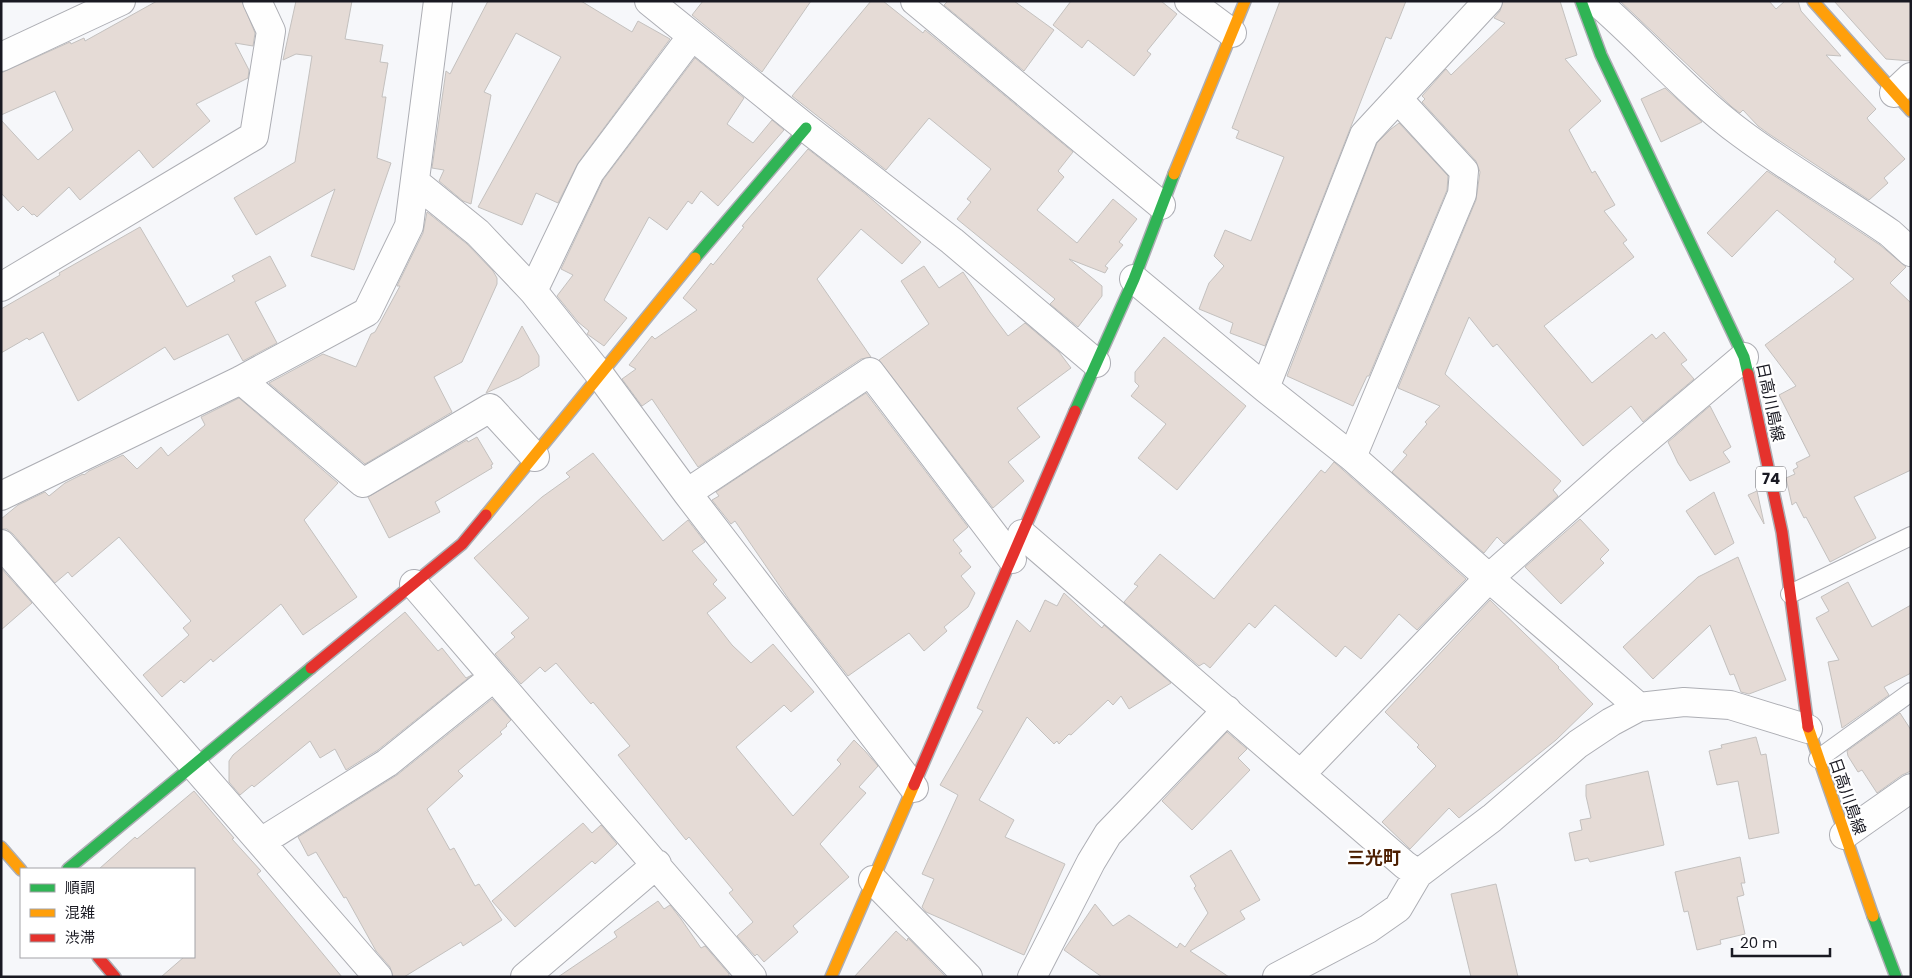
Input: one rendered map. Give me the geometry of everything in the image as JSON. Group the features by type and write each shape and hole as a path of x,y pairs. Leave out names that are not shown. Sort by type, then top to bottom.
{"street":[{"path":"1,56 121,1"},
{"path":"1,287 254,136 271,31 257,1"},
{"path":"1,496 241,380 367,312 409,226 438,1"},
{"path":"650,1 806,128 952,241 1096,363"},
{"path":"915,1 1161,205"},
{"path":"1190,1 1232,33"},
{"path":"831,977 1134,278 1161,205 1245,1"},
{"path":"1265,388 1364,135 1488,1"},
{"name":"日高川島線","path":"1581,1 1601,55 1744,357 1782,532 1808,729 1844,835 1896,977"},
{"path":"1596,1 1631,32 1707,106 1741,134 1890,232 1911,252"},
{"path":"1813,1 1905,94"},
{"path":"533,291 590,172 692,36"},
{"path":"1352,457 1462,194 1464,171 1398,99"},
{"path":"69,868 462,544 536,457 721,226 806,128"},
{"path":"415,182 478,233 533,291 600,375 687,493 914,788"},
{"path":"1134,278 1265,388 1352,457 1639,707"},
{"path":"1301,774 1489,578 1621,460 1744,357"},
{"path":"687,493 870,372 1012,560"},
{"path":"241,380 363,483 490,408 536,457"},
{"path":"1022,534 1405,865 1418,874"},
{"path":"1,544 378,977"},
{"path":"414,584 657,864 752,977"},
{"path":"261,842 387,763 494,677"},
{"path":"1277,977 1368,929 1398,908 1418,874 1492,818 1578,744 1611,722 1639,707 1684,702 1730,705 1808,729"},
{"path":"1032,977 1091,862 1108,834 1227,710"},
{"path":"1844,835 1911,788"},
{"path":"1,847 20,869"},
{"path":"525,977 657,864"},
{"path":"873,880 968,977"},
{"path":"99,958 115,977"}],"lane":[{"path":"1790,594 1911,536"},
{"path":"1818,759 1911,692"}],"building":[{"path":"157,1 242,1 255,33 253,46 235,43 249,70 248,78 196,104 210,121 153,168 139,150 80,200 69,187 37,217 34,214 32,215 23,206 18,211 1,193 1,120 38,160 73,130 55,91 1,115 1,73 70,42 71,44 84,38 85,41"},
{"path":"296,1 352,1 345,39 383,45 380,62 388,63 382,97 386,97 377,158 391,163 354,270 311,256 335,189 256,235 234,198 295,162 312,56 296,54 283,60"},
{"path":"488,1 581,1 632,32 638,21 670,39 578,163 558,203 536,193 522,225 478,207 561,57 516,33 484,92 491,95 471,204 463,201 439,181 444,170 432,168 446,71 450,74"},
{"path":"703,1 811,1 762,72 692,15"},
{"path":"871,1 883,1 923,33 925,30 1073,152 1058,171 1064,177 1037,210 1077,243 1113,199 1137,219 1119,242 1123,245 1105,266 1108,268 1105,273 1069,259 1102,286 1102,296 1078,327 1050,304 1055,299 957,219 971,202 967,199 991,169 929,118 886,170 792,96"},
{"path":"948,1 1014,1 1054,30 1024,71 944,5"},
{"path":"1071,1 1161,1 1177,14 1147,51 1151,54 1134,76 1088,40 1082,48 1053,25"},
{"path":"1280,1 1406,1 1391,39 1386,37 1265,346 1230,333 1233,323 1199,309 1209,283 1224,266 1214,256 1225,230 1251,241 1284,157 1236,138 1239,131 1232,128"},
{"path":"1503,1 1560,1 1577,55 1565,59 1601,101 1569,130 1592,173 1595,171 1615,205 1604,211 1627,240 1623,243 1634,257 1544,326 1592,383 1652,334 1656,339 1664,332 1687,360 1681,364 1694,379 1643,422 1631,406 1583,446 1497,344 1493,347 1469,317 1445,374 1561,481 1553,490 1558,496 1504,544 1497,537 1484,553 1392,472 1407,455 1403,452 1427,424 1425,422 1440,406 1398,388 1476,200 1480,172 1476,161 1422,102 1425,99 1422,96 1446,69 1451,75 1505,23 1494,18 1500,11"},
{"path":"1620,1 1769,1 1776,9 1785,1 1798,1 1801,11 1841,56 1826,55 1876,109 1867,118 1869,121 1905,159 1884,178 1888,183 1869,200 1769,134 1758,126 1743,110 1740,113 1732,107"},
{"path":"1834,1 1911,1 1911,61 1886,59"},
{"path":"695,58 744,98 727,124 753,143 772,120 784,130 718,206 701,191 692,204 688,201 667,230 649,217 604,300 627,318 604,346 587,334 589,331 578,322 557,296 573,275 561,269 603,180"},
{"path":"1665,88 1702,122 1661,142 1641,99"},
{"path":"1399,123 1448,176 1447,190 1369,376 1367,376 1353,406 1287,376 1377,143"},
{"path":"808,149 867,195 921,242 902,264 861,229 817,279 871,357 861,359 698,467 652,399 642,406 622,379 636,369 629,365 652,336 655,339 697,310 683,298 711,263 713,265 744,227 742,226"},
{"path":"1767,171 1880,245 1906,267 1890,283 1911,303 1911,470 1854,497 1876,538 1830,562 1796,502 1792,505 1786,478 1795,474 1793,470 1798,467 1796,463 1810,456 1779,395 1796,386 1765,345 1854,279 1834,262 1836,259 1777,210 1732,257 1707,233"},
{"path":"427,212 467,244 493,271 497,278 497,284 462,362 434,377 452,412 365,464 269,383 323,354 356,367 371,334 375,332 400,286 397,286 423,233"},
{"path":"140,227 187,307 235,281 232,276 270,256 286,286 255,302 277,343 243,361 228,334 174,360 165,347 78,401 43,332 29,340 27,338 1,353 1,309 60,275 59,273"},
{"path":"924,266 939,288 963,272 1008,336 1025,323 1059,352 1071,368 1017,408 1040,437 1008,462 1024,481 993,508 879,360 929,324 901,281"},
{"path":"522,326 539,356 539,366 519,378 486,393"},
{"path":"1164,337 1246,406 1177,490 1138,458 1166,424 1131,396 1139,386 1135,382 1135,372"},
{"path":"866,393 968,527 953,540 962,551 959,553 971,567 961,576 975,593 968,607 944,627 947,631 924,651 909,633 848,676 792,604 735,521 731,524 712,500 719,496 716,492"},
{"path":"239,398 338,483 304,520 357,597 303,635 281,604 213,662 211,659 184,683 181,680 162,697 143,675 189,635 183,628 191,621 119,537 72,577 68,572 55,583 13,534 7,529 1,529 1,519 18,505 45,492 49,496 65,483 123,455 137,469 161,447 168,456 205,425 201,417"},
{"path":"1710,406 1731,447 1723,452 1730,462 1690,481 1678,463 1668,442"},
{"path":"477,437 493,464 491,465 492,468 435,502 440,512 389,538 368,497 467,440 468,442"},
{"path":"593,453 663,541 688,520 705,542 692,551 717,580 713,584 726,598 707,613 732,645 751,663 773,644 814,692 791,712 784,705 736,747 793,816 841,764 837,760 854,740 878,766 859,787 866,793 820,844 849,877 793,926 798,932 764,962 757,954 755,956 737,936 753,922 729,893 733,890 689,837 686,840 618,755 630,746 593,702 591,704 556,663 545,672 540,667 521,684 495,654 515,637 511,633 529,618 474,558 542,497 570,477 566,473"},
{"path":"1334,462 1466,579 1417,630 1399,614 1361,659 1345,646 1336,657 1275,605 1255,628 1249,623 1210,668 1204,663 1199,666 1124,602 1138,586 1134,584 1160,554 1214,599 1321,470 1325,473"},
{"path":"1757,491 1764,523 1764,524 1748,495"},
{"path":"1714,492 1734,543 1715,555 1686,511"},
{"path":"1580,519 1609,550 1600,559 1604,563 1561,604 1525,567"},
{"path":"1738,557 1786,680 1749,694 1741,692 1734,674 1730,675 1710,625 1653,679 1623,647 1698,577"},
{"path":"1,568 32,603 1,630"},
{"path":"1848,582 1872,627 1911,605 1911,673 1884,687 1889,695 1842,728 1828,662 1839,660 1816,618 1829,611 1821,597"},
{"path":"1064,593 1102,628 1104,625 1171,683 1129,709 1121,696 1113,705 1108,700 1059,744 1057,741 1054,744 1027,717 979,800 1014,820 1005,837 1065,864 1024,955 926,912 922,907 934,879 922,874 958,795 940,785 983,711 977,708 1017,620 1030,632 1045,600 1057,606"},
{"path":"1490,600 1559,667 1593,704 1556,740 1459,818 1449,808 1410,849 1382,822 1436,766 1417,747 1419,745 1385,712"},
{"path":"405,612 438,651 442,648 466,678 472,675 378,750 346,770 335,749 320,758 310,741 254,787 252,785 240,795 229,782 229,761 233,755"},
{"path":"492,699 511,720 500,732 502,734 458,771 463,776 427,809 450,850 454,848 475,886 479,884 502,920 463,946 461,942 404,977 393,977 390,967 376,951 346,897 344,898 316,852 308,856 298,837 397,775"},
{"path":"1900,713 1911,730 1911,771 1902,775 1877,793 1862,770 1858,772 1847,751"},
{"path":"1227,732 1247,749 1238,758 1250,770 1192,830 1162,801"},
{"path":"1756,737 1761,755 1766,754 1779,833 1749,839 1738,781 1717,785 1709,751 1722,748 1721,745"},
{"path":"1648,771 1664,845 1590,862 1588,858 1575,861 1569,833 1582,830 1580,820 1591,818 1586,796 1586,785"},
{"path":"194,791 234,838 232,839 261,871 257,874 342,977 161,977 183,958 195,958 195,868 100,868 135,837 137,839"},
{"path":"583,823 592,833 601,825 617,844 595,864 592,861 515,927 492,901"},
{"path":"1231,850 1260,900 1240,911 1245,919 1190,951 1229,977 1102,977 1064,950 1095,904 1113,926 1129,915 1177,948 1180,943 1185,947 1208,913 1194,888 1196,886 1190,876"},
{"path":"1740,857 1745,883 1741,883 1744,895 1737,897 1745,934 1720,940 1721,944 1697,950 1688,911 1684,912 1675,872"},
{"path":"1496,884 1518,977 1471,977 1451,894"},
{"path":"658,901 664,909 670,905 701,948 705,946 729,974 729,977 558,977 617,937 614,932"},
{"path":"896,931 907,941 908,938 946,977 854,977"}],"traffic: fast":[{"path":"1581,1 1601,55 1744,357 1748,374"},
{"path":"695,258 806,128"},
{"path":"1075,411 1134,279 1174,174"},
{"path":"69,868 311,668"},
{"path":"1873,916 1896,977"}],"traffic: slow":[{"path":"1174,174 1245,1"},
{"path":"1813,1 1911,111"},
{"path":"486,515 695,258"},
{"path":"1808,727 1873,916"},
{"path":"831,977 914,785"},
{"path":"1,847 20,869"}],"traffic: jam":[{"path":"1748,374 1782,532 1808,727"},
{"path":"914,785 1075,411"},
{"path":"311,668 462,544 486,515"},
{"path":"99,958 115,977"}],"district":[{"name":"三光町","path":"1374,858"}]}
